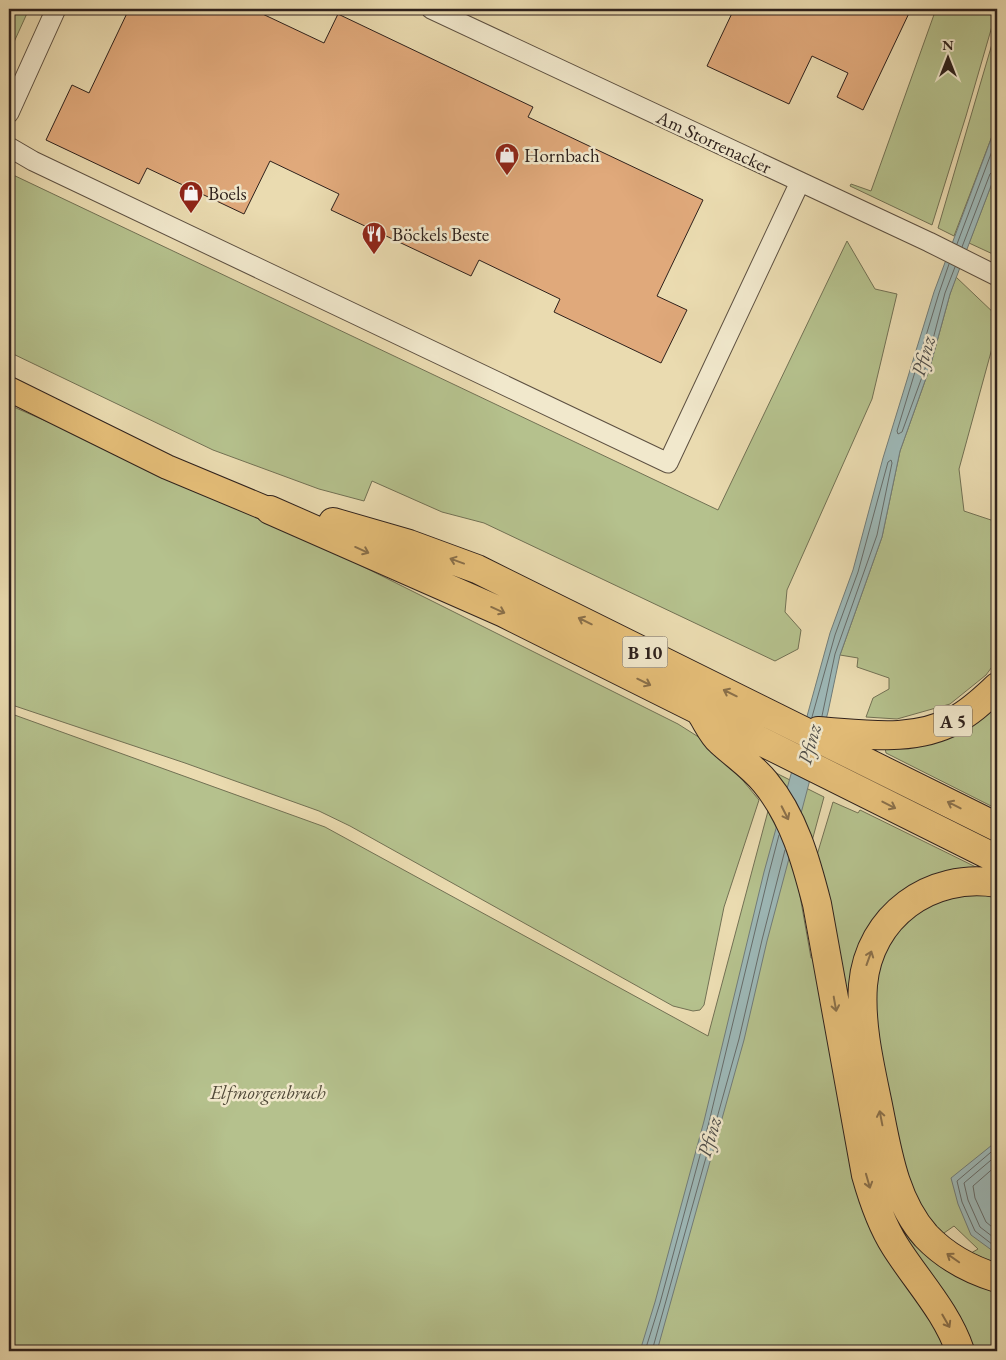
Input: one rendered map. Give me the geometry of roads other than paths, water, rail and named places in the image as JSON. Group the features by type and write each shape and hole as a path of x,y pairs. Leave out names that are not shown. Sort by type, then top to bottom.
{"highway":[{"name":"B 10","path":"270,510 341,523 409,544 477,569 804,730 856,744 997,827"},
{"name":"B 10","path":"270,510 504,613 997,859"},
{"name":"A 5","path":"856,744 878,736 920,733 939,728 968,712 997,687"},
{"path":"699,709 719,740 764,781 784,809 794,831 808,866 817,904 866,1175 876,1209 894,1246 944,1317 956,1338 960,1351"},
{"path":"997,883 973,881 949,884 917,897 897,912 873,948 865,972 863,1001 866,1040 884,1135 891,1166 906,1204 926,1235 936,1246 963,1264 997,1278"}],"main road":[{"path":"9,389 167,467 270,510"}],"street":[{"path":"9,113 56,9"},
{"name":"Am Storrenacker","path":"431,9 937,246 997,276"},
{"path":"9,147 9,149 33,161 668,463 800,182"}],"water":[{"name":"Pfinz","path":"997,123 997,170 950,294 930,367 900,451 882,537 840,655 828,712 767,941 744,1040 657,1351 640,1351 704,1121 764,872 830,633 853,570 883,458 934,292"},
{"path":"997,1141 997,1254 971,1235 958,1204 951,1178"}],"place":[{"name":"Hornbach","path":"507,176"},
{"name":"Boels","path":"191,214"},
{"name":"Böckels Beste","path":"374,255"}],"park label":[{"name":"Elfmorgenbruch","path":"268,1092"}]}
